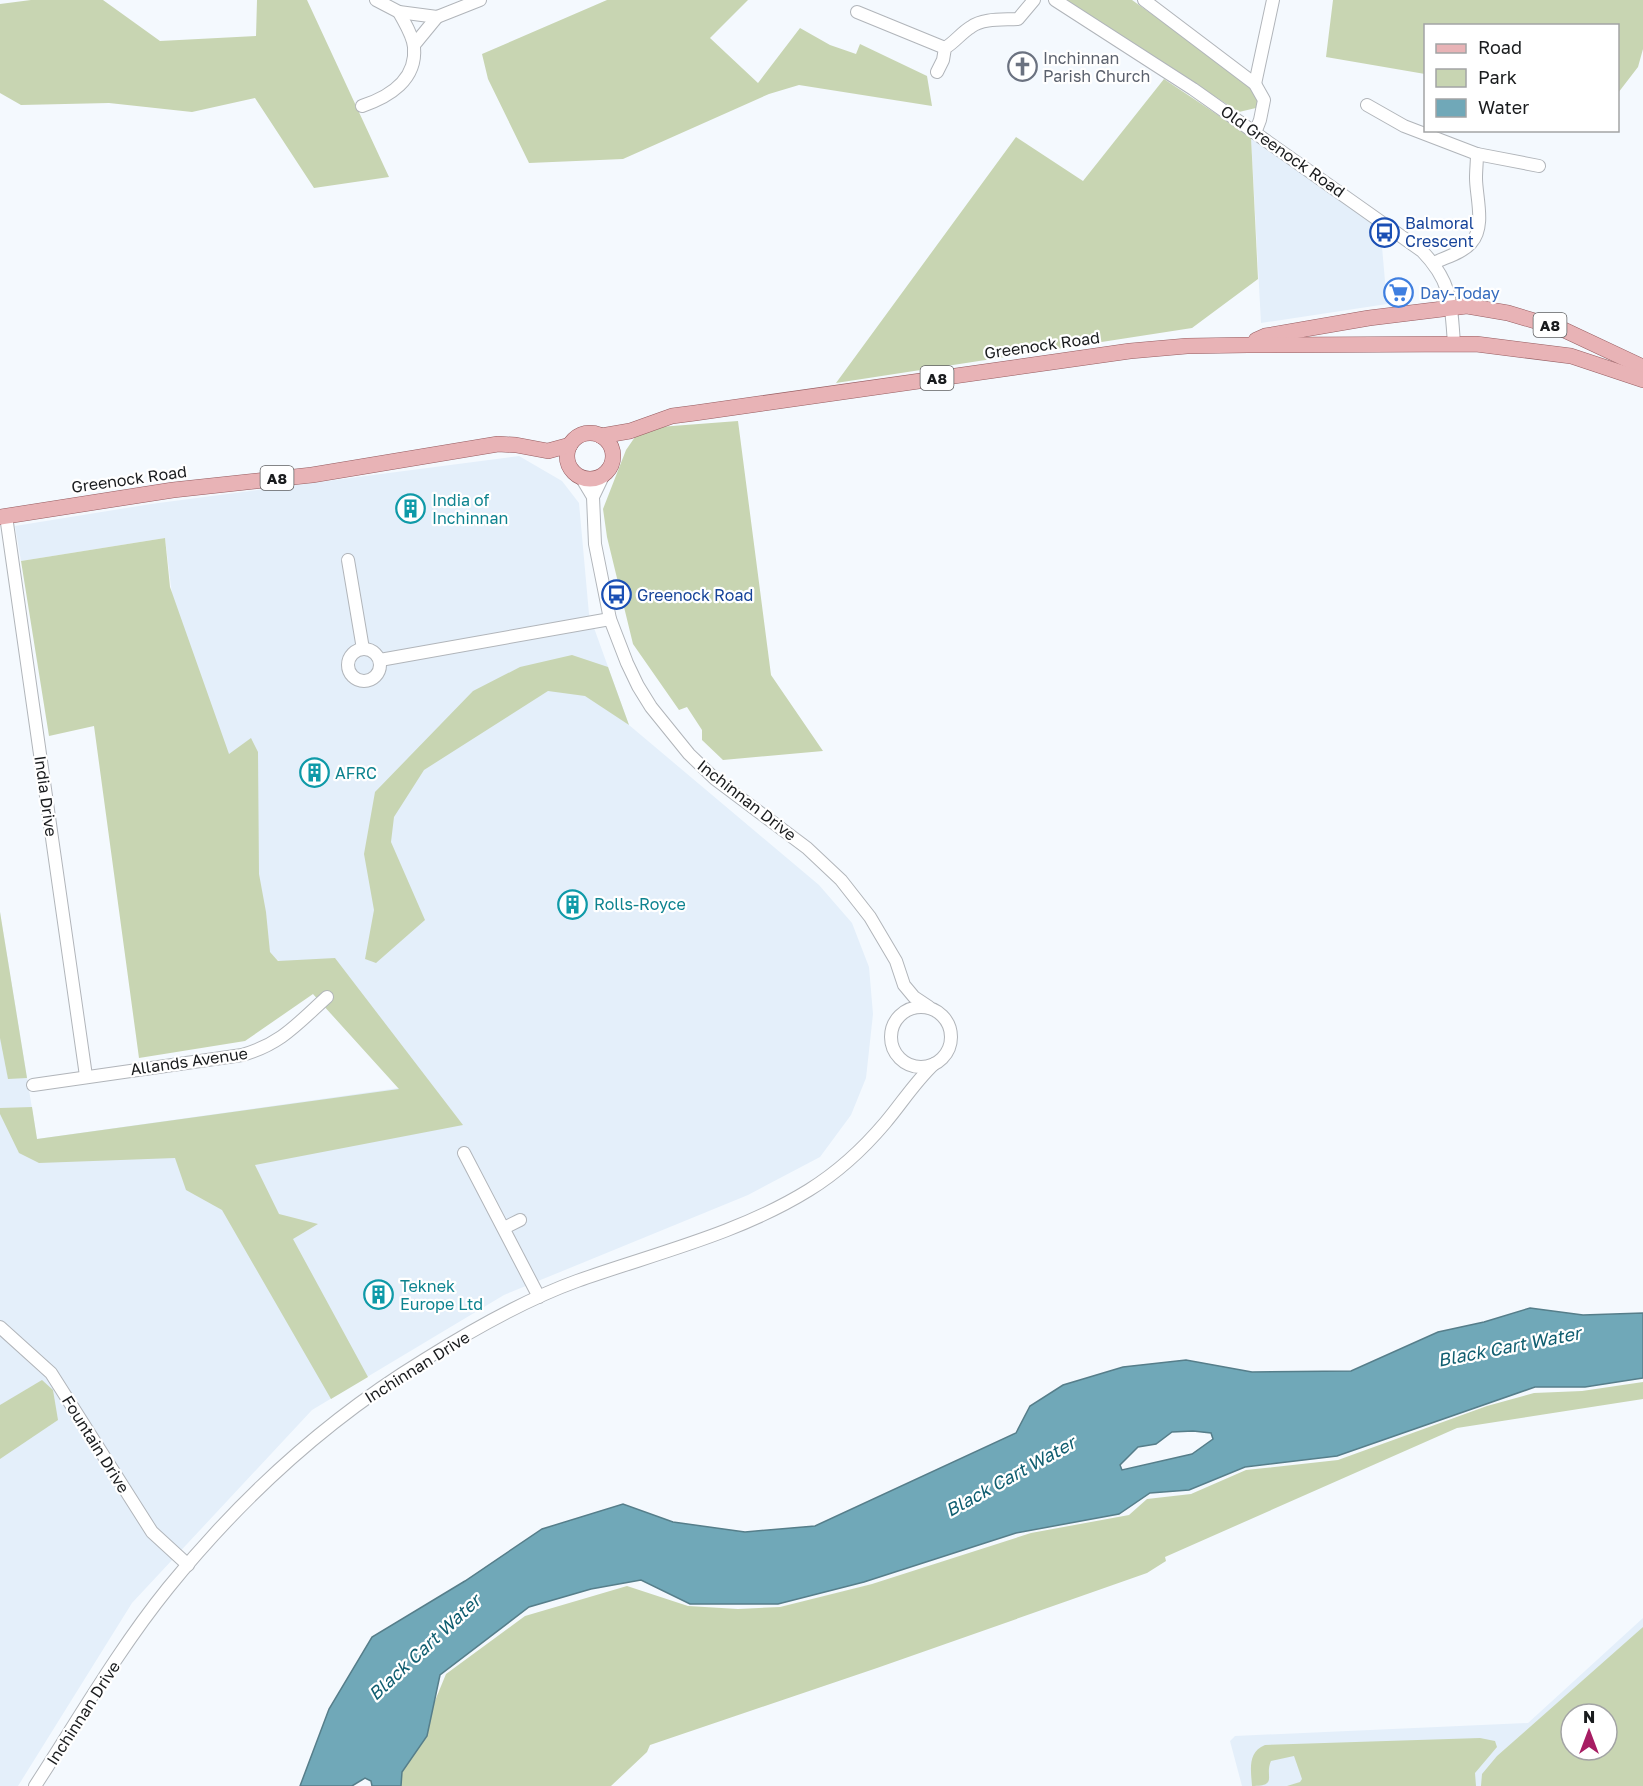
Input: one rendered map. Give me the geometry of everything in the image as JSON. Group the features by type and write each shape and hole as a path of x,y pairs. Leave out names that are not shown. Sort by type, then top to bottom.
{"main road":[{"name":"Greenock Road","path":"1248,345 1265,336 1372,317 1467,306 1508,313 1562,329 1643,367"},
{"path":"1372,317 1378,344"},
{"name":"Greenock Road","path":"601,436 630,430 672,416 1130,351 1187,346 1454,344 1498,346 1571,356 1643,380"},
{"path":"612,453 630,430"},
{"name":"A8","path":"570,445 583,434 601,436"},
{"path":"570,445 567,458 575,472 593,478 604,474 612,462 610,445 601,436"},
{"name":"Greenock Road","path":"3,516 173,490 312,474 489,445 516,445 548,451 570,445"},
{"name":"Greenock Road","path":"548,451 556,460 575,472"}],"street":[{"path":"376,0 399,12 437,17"},
{"path":"362,106 382,99 404,81 410,69 414,45 437,17 480,0"},
{"path":"937,72 943,60 945,48 969,28 976,23 1018,19 1034,0"},
{"name":"Old Greenock Road","path":"1055,0 1193,89 1422,251 1434,263 1447,286 1454,344"},
{"path":"1144,0 1255,84 1264,100 1256,133"},
{"path":"1255,84 1273,0"},
{"path":"399,12 414,45"},
{"path":"857,12 945,48"},
{"path":"1367,105 1404,126 1477,154 1539,166"},
{"path":"1434,263 1461,251 1472,242 1476,234 1479,223 1477,154"},
{"name":"Inchinnan Drive","path":"575,472 593,497"},
{"name":"Inchinnan Drive","path":"604,474 593,497 595,544 610,619 638,686 674,736 715,779 807,848 841,880 870,916 896,961 904,985 914,998 929,1007"},
{"name":"India Drive","path":"3,516 86,1076"},
{"path":"348,560 363,649"},
{"path":"380,660 610,619"},
{"path":"363,649 374,652 380,660 380,671 368,682 357,680 350,673 348,662 353,653 363,649"},
{"name":"Inchinnan Drive","path":"901,1014 904,985"},
{"name":"Allands Avenue","path":"33,1085 242,1055 263,1049 283,1037 327,997"},
{"path":"919,1006 929,1007 946,1019 951,1039 949,1049 943,1058 924,1067 914,1067 904,1063 894,1052 890,1042 890,1032 894,1022 901,1014 919,1006"},
{"path":"904,1063 908,1091"},
{"name":"Inchinnan Drive","path":"35,1786 139,1626 188,1565 259,1488 336,1421 424,1360 539,1297 575,1282 720,1234 782,1206 828,1176 865,1145 908,1091 934,1064"},
{"path":"464,1152 539,1297"},
{"path":"504,1228 520,1220"},
{"name":"Fountain Drive","path":"0,1327 51,1373 152,1532 188,1565"}],"shaded area":[{"path":"1251,137 1380,224 1387,304 1261,323"},
{"path":"519,456 562,481 579,503 589,614 629,725 819,885 852,923 869,967 873,1014 866,1078 851,1115 820,1157 748,1195 504,1295 312,1410 132,1603 18,1786 0,1786 0,912 37,1139 399,1088 313,994 209,894 165,538 21,561 15,526 151,504"},
{"path":"1643,1618 1643,1786 1242,1786 1230,1741 1235,1736 1528,1723"}],"green space":[{"path":"31,0 103,0 160,41 256,36 257,0 307,0 389,177 314,188 255,98 192,112 109,103 21,105 0,93 0,4"},
{"path":"607,0 748,0 710,38 758,83 800,28 830,45 856,54 860,44 927,76 932,106 799,85 769,94 623,159 529,163 488,79 482,54"},
{"path":"1065,0 1132,0 1250,84 1260,107 1239,112"},
{"path":"1333,0 1643,0 1643,49 1638,67 1619,92 1619,24 1424,24 1424,74 1326,57"},
{"path":"1164,79 1251,137 1258,279 1192,328 836,383 1016,137 1083,181"},
{"path":"738,421 771,675 823,751 723,760 702,740 702,730 687,707 679,710 633,644 607,537 603,509 626,450 635,437 659,427"},
{"path":"165,538 170,587 229,754 251,738 258,752 259,874 270,952 278,961 335,958 463,1125 255,1165 279,1214 318,1224 293,1239 368,1377 331,1399 222,1210 186,1190 175,1158 39,1163 19,1153 0,1114 0,1108 32,1107 37,1139 399,1089 313,994 245,1041 139,1058 94,726 49,736 21,561"},
{"path":"572,655 608,667 629,725 585,696 548,691 424,770 394,817 391,842 425,920 376,963 365,959 374,910 364,854 375,792 473,691 520,667"},
{"path":"0,912 27,1078 8,1079 0,1038"},
{"path":"42,1380 53,1390 58,1420 0,1459 0,1405"},
{"path":"1643,1382 1643,1399 1457,1428 1165,1557 1166,1561 1147,1573 650,1745 647,1752 611,1786 401,1786 402,1772 427,1736 432,1708 446,1674 525,1616 627,1586 688,1606 738,1609 780,1607 872,1584 1031,1533 1129,1515 1147,1499 1191,1494 1246,1470 1338,1460 1487,1406 1534,1393 1582,1391"},
{"path":"1643,1627 1643,1786 1481,1786 1482,1774 1497,1756"},
{"path":"1480,1738 1495,1741 1497,1747 1475,1773 1476,1786 1287,1786 1300,1782 1302,1779 1294,1756 1271,1761 1268,1782 1260,1786 1252,1786 1251,1763 1255,1752 1265,1745"}],"water":[{"name":"Black Cart Water","path":"1530,1308 1583,1315 1643,1313 1643,1378 1585,1387 1535,1387 1337,1456 1245,1467 1189,1490 1150,1493 1119,1514 1016,1533 864,1582 778,1604 690,1604 641,1580 591,1589 529,1607 440,1675 427,1736 402,1772 401,1786 372,1786 371,1781 365,1778 352,1786 300,1786 329,1709 372,1637 465,1581 542,1529 623,1504 673,1522 745,1532 815,1526 1016,1433 1030,1406 1063,1385 1123,1367 1186,1360 1252,1372 1351,1371 1438,1332 1484,1322","holes":["1172,1432 1211,1433 1213,1439 1192,1454 1122,1470 1120,1465 1138,1447 1156,1444"]}],"place":[{"name":"Inchinnan Parish Church","path":"1022,67"},
{"name":"Balmoral Crescent","path":"1384,232"},
{"name":"Day-Today","path":"1399,293"},
{"name":"India of Inchinnan","path":"411,509"},
{"name":"Greenock Road","path":"616,595"},
{"name":"AFRC","path":"314,773"},
{"name":"Rolls-Royce","path":"573,904"},
{"name":"Teknek Europe Ltd","path":"379,1295"}]}
